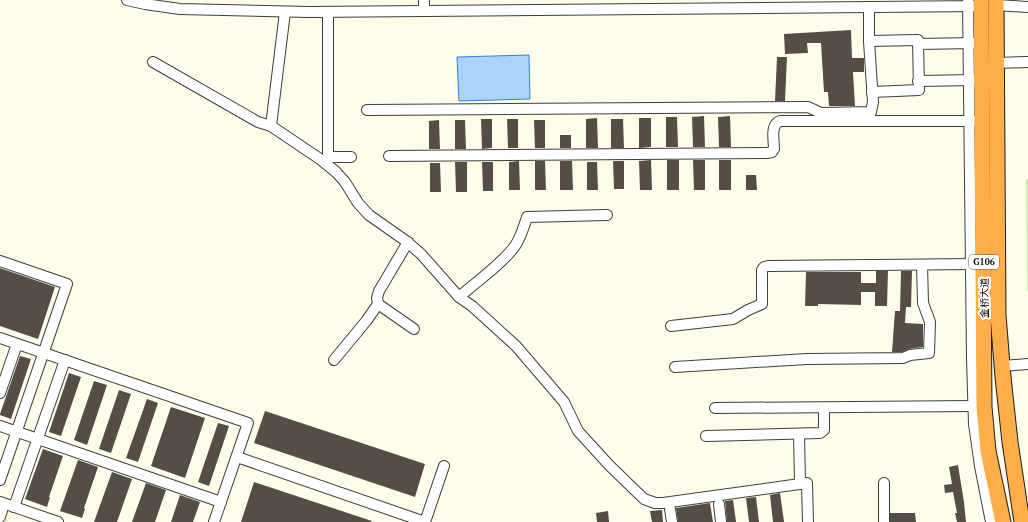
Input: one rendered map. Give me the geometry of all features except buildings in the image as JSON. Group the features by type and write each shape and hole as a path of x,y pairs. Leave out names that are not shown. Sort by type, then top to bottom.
{"highway":[{"name":"金桥大道","path":"982,3 975,43 977,264 985,423 992,469 1003,522"},
{"name":"金桥大道","path":"982,3 996,63 997,286 1002,366 1012,462 1022,522"}],"street":[{"path":"127,0 180,9 285,12 424,11 763,4 869,7 982,3 1028,7"},
{"path":"424,0 424,11"},
{"path":"367,110 808,107 821,113 871,112 872,92 869,7"},
{"path":"271,126 285,12"},
{"path":"328,12 328,155 330,157 351,157"},
{"path":"869,41 918,40 918,90 872,92"},
{"path":"918,44 975,43"},
{"path":"153,62 258,122 271,126 320,159 336,172 345,182 358,203 369,216 408,242 421,254 459,297 472,306 516,346 547,380 564,402 578,431 644,500 655,503 663,503 807,483 808,522"},
{"path":"996,63 1028,62"},
{"path":"918,81 975,80"},
{"path":"389,156 768,153 772,152 774,149 774,127 776,122 780,121 976,121"},
{"path":"459,297 515,246 527,217 607,215"},
{"path":"334,360 367,320 378,304 377,298 379,291 408,242"},
{"path":"0,261 67,284 0,480"},
{"path":"671,326 733,319 748,310 759,306 762,304 762,270 764,267 768,266 977,264 973,406 977,445 991,522"},
{"path":"675,367 807,359 903,358 910,355 929,353 930,322 923,303 922,265"},
{"path":"378,304 414,329"},
{"path":"0,338 248,423 214,522"},
{"path":"0,393 17,344"},
{"path":"0,517 38,438 65,360"},
{"path":"1002,366 1028,364"},
{"path":"715,408 973,406"},
{"path":"706,436 820,433 824,430 824,408"},
{"path":"0,426 221,502"},
{"path":"799,434 800,484"},
{"path":"237,457 425,522 444,466"},
{"path":"884,483 884,522"},
{"path":"6,504 58,522"},
{"path":"719,504 721,522"},
{"path":"670,509 672,522"}],"green space":[{"path":"1026,179 1028,179 1028,291 1027,291"}],"water":[{"path":"529,55 530,99 459,101 457,57"}]}
